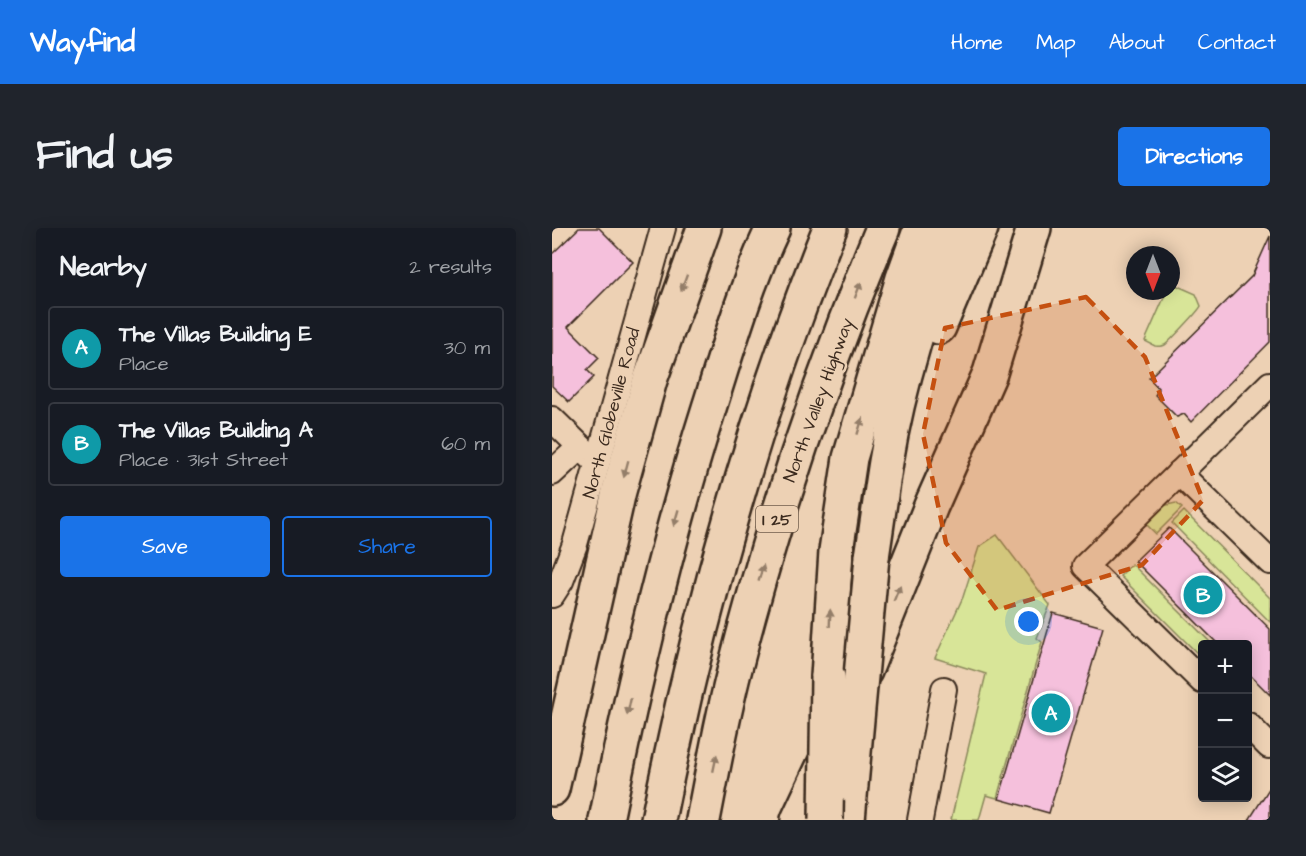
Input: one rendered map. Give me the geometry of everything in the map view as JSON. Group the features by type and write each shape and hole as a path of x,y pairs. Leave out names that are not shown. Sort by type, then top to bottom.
{"highway":[{"path":"552,789 619,491 650,380 704,228"},
{"path":"606,820 643,645 692,462 738,318 773,228"},
{"path":"658,820 678,717 724,540 769,394 830,228"},
{"name":"North Valley Highway","path":"703,820 735,669 774,530 810,416 883,228"},
{"path":"826,820 828,677 836,551 850,458 903,278 921,228"},
{"path":"848,820 872,557 886,460 901,393 926,305 952,228"},
{"path":"877,523 897,446 917,386 981,228"},
{"path":"932,506 1015,228"},
{"path":"798,820 848,714 932,506 990,373 1034,228"}],"street":[{"name":"North Globeville Road","path":"552,595 561,581 575,544 663,228"},
{"path":"1198,676 1085,566 1270,384"},
{"path":"552,419 597,464"},
{"path":"552,473 580,447"},
{"path":"1179,472 1270,562"},
{"path":"920,820 945,690"},
{"path":"1252,729 1269,746 1270,744"}],"highlighted area":[{"path":"1086,297 1145,357 1203,500 1142,565 997,610 946,543 923,434 945,328"}],"green space":[{"path":"1180,287 1196,294 1201,306 1165,345 1155,346 1145,341 1163,300 1180,300"},
{"path":"1176,503 1182,508 1156,534 1143,521 1158,507"},
{"path":"1184,511 1270,598 1270,622 1172,523"},
{"path":"997,535 1050,605 1037,638 1042,642 997,798 986,795 979,820 951,820 986,674 935,658 963,597 979,547"},
{"path":"1132,564 1208,640 1198,640 1198,654 1120,576"}],"building":[{"path":"579,228 599,228 633,262 568,327 599,358 587,370 594,377 569,402 552,386 552,254"},
{"path":"1270,236 1270,342 1191,422 1184,414 1177,417 1155,395 1159,389 1149,378 1252,276"},
{"path":"1169,528 1270,629 1270,695 1252,677 1252,640 1214,640 1135,561"},
{"path":"1053,613 1103,627 1049,813 999,799"},
{"path":"1270,787 1270,820 1249,820"}],"place":[{"name":"The Villas Building A","path":"1203,595"},
{"name":"The Villas Building E","path":"1051,713"}]}
